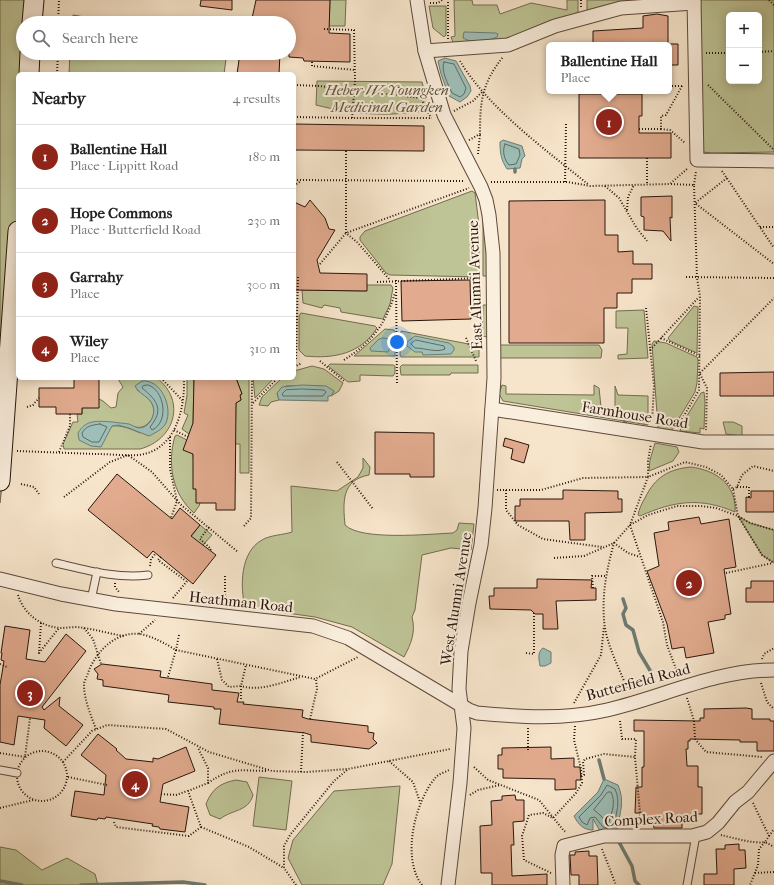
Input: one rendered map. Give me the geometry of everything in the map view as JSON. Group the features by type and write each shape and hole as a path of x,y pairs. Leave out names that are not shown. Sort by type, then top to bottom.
{"street":[{"path":"33,16 34,0"},
{"name":"East Alumni Avenue","path":"422,1 426,51 444,115 478,181 489,215 493,278 494,372 490,438"},
{"path":"426,51 451,44 508,45 555,26 621,8 694,2 697,156 714,160 774,161"},
{"path":"29,72 30,60"},
{"path":"0,481 16,259"},
{"name":"Farmhouse Road","path":"492,409 703,442 774,442"},
{"name":"West Alumni Avenue","path":"448,885 460,783 464,728 459,688 461,651 481,545 490,438"},
{"name":"Heathman Road","path":"0,578 61,594 91,600 192,614 313,626 348,638 462,706"},
{"name":"Butterfield Road","path":"462,706 477,713 558,717 606,710 721,675 774,670"},
{"name":"Complex Road","path":"558,880 564,846 604,836 696,835 709,830 718,823 735,802 748,792 774,761"}],"lane":[{"path":"56,563 97,572 136,577 148,576"},
{"path":"91,600 97,572"},
{"path":"0,770 17,773"},
{"path":"687,885 696,835"}],"path":[{"path":"58,16 59,0"},
{"path":"422,1 438,2 442,0"},
{"path":"448,0 451,44 464,67 483,92 498,108 590,186"},
{"path":"769,0 774,5"},
{"path":"324,29 354,30 355,70 352,118"},
{"path":"762,52 774,51"},
{"path":"478,155 483,92 495,67 508,52"},
{"path":"695,54 726,52"},
{"path":"57,72 58,60"},
{"path":"312,62 312,66 355,70"},
{"path":"672,86 682,86 695,79 774,150"},
{"path":"296,85 421,98 431,118"},
{"path":"661,129 661,116 666,115 682,86"},
{"path":"451,112 473,101 483,92"},
{"path":"296,117 438,118"},
{"path":"565,182 566,124"},
{"path":"639,129 670,130 697,156 670,184"},
{"path":"464,143 480,134"},
{"path":"346,151 346,233 358,243 390,280"},
{"path":"647,158 647,184"},
{"path":"714,160 774,248"},
{"path":"695,203 727,178"},
{"path":"296,180 478,181 499,183 565,182 590,186 634,184 694,185 697,278 700,296 699,390 690,408 678,424 675,437"},
{"path":"296,185 303,180"},
{"path":"320,264 346,233 468,188 478,181"},
{"path":"626,211 628,197 634,184"},
{"path":"604,185 619,198 636,227 647,241"},
{"path":"695,203 774,264"},
{"path":"760,227 774,227"},
{"path":"296,359 298,274"},
{"path":"686,277 774,278"},
{"path":"377,282 390,280 493,278"},
{"path":"396,280 397,384"},
{"path":"344,360 370,341 387,316 396,291"},
{"path":"650,350 700,296"},
{"path":"700,373 774,298"},
{"path":"466,338 476,361"},
{"path":"662,338 700,356"},
{"path":"320,360 344,381"},
{"path":"296,366 302,363"},
{"path":"700,373 707,388 705,434"},
{"path":"163,380 184,402"},
{"path":"13,451 128,455 148,452 161,446 170,437 174,430 184,402 184,380"},
{"path":"244,526 251,518 252,380"},
{"path":"252,403 276,380"},
{"path":"27,406 33,405 39,398"},
{"path":"58,452 70,426 70,414"},
{"path":"174,430 188,437"},
{"path":"170,437 170,469 177,501 171,518"},
{"path":"64,497 110,462 128,455"},
{"path":"128,455 152,472 177,501 238,552"},
{"path":"337,462 372,508"},
{"path":"726,573 774,563 762,555 738,516 733,489 721,475 706,467 685,462 648,477 630,525 663,622 667,646 684,687 694,721 695,739 706,752 768,758 774,761"},
{"path":"737,487 742,475 753,466 774,472"},
{"path":"21,484 34,486 39,494"},
{"path":"733,489 737,487 749,487 749,498"},
{"path":"506,490 506,510 518,525 543,539 603,547"},
{"path":"574,703 601,655 606,576 614,543 630,525 648,515 677,506 702,506 716,508 738,516 750,523 774,530"},
{"path":"209,527 200,539 211,549 210,551"},
{"path":"554,558 584,556 614,543"},
{"path":"614,543 628,553 640,557"},
{"path":"148,576 151,559 156,553"},
{"path":"161,557 158,560 187,580 172,599"},
{"path":"224,576 225,596 231,606"},
{"path":"593,588 592,576 606,576"},
{"path":"18,592 20,602 29,615 41,622 59,628 83,627 124,636 140,634 164,643 176,650 316,679 362,656"},
{"path":"526,653 534,654 534,613"},
{"path":"140,634 157,618"},
{"path":"41,622 39,653 59,628"},
{"path":"604,623 607,637 628,691"},
{"path":"83,627 93,639 99,653 101,664"},
{"path":"168,677 179,635"},
{"path":"96,729 89,711 84,684 92,661 107,645 124,636"},
{"path":"217,659 222,680 229,687 241,686 251,689 266,687 302,676"},
{"path":"0,664 7,667"},
{"path":"242,700 241,686 246,665"},
{"path":"310,719 317,689 316,679"},
{"path":"25,757 30,718"},
{"path":"620,720 622,739 636,739 642,836"},
{"path":"553,818 576,793 582,783 574,740 576,721"},
{"path":"63,762 92,731 107,725 166,729 209,752 272,771"},
{"path":"528,725 528,750"},
{"path":"301,772 303,732"},
{"path":"198,746 208,768 208,783"},
{"path":"161,794 176,795 188,791 236,769 301,772 348,769 453,748"},
{"path":"0,808 33,800 41,801 56,797 66,784 68,777 63,762 57,755 49,751 41,750 32,752 19,764 17,773 21,790 33,800"},
{"path":"0,753 25,757"},
{"path":"581,776 584,775 583,762 585,759 604,754 636,757"},
{"path":"389,761 413,782 420,802"},
{"path":"470,763 488,780 538,800 564,831 589,840 601,848 616,885"},
{"path":"422,885 419,881 412,858 413,827 420,802 437,776 452,768 452,771"},
{"path":"284,868 284,846 290,836 334,781 348,769"},
{"path":"68,777 107,785"},
{"path":"466,798 478,790 500,785"},
{"path":"188,791 201,827 249,847 284,868 296,885"},
{"path":"748,792 769,836"},
{"path":"553,818 543,813 529,815 522,836 524,860 550,872 558,880"},
{"path":"114,822 116,827 189,836 201,827"},
{"path":"750,885 758,865 759,849 774,829"},
{"path":"709,830 715,834 750,840 756,844 764,842 774,847"},
{"path":"755,873 774,872"}],"green space":[{"path":"0,0 38,0 28,16 16,16 16,60 26,60 31,72 16,72 16,311 6,450 0,503"},
{"path":"330,0 346,0 345,26 329,26"},
{"path":"454,0 472,0 473,5 497,5 500,14 531,3 567,10 567,0 578,0 578,14 535,31 494,42 454,45 451,37 455,36"},
{"path":"587,0 647,0 587,12"},
{"path":"700,0 774,0 774,152 703,152"},
{"path":"429,6 446,6 446,35 444,37 433,28"},
{"path":"70,60 226,60 224,72 69,72"},
{"name":"Heber W. Youngken Medicinal Garden","path":"317,81 422,82 430,110 401,114 373,114 345,111 316,105"},
{"path":"472,191 475,193 479,225 479,277 390,275 386,273 360,240 360,237 365,231"},
{"path":"481,204 484,213 488,274 486,276 483,276 483,222"},
{"path":"367,285 391,285 393,288 390,304 383,319 341,312 340,308 324,305 322,308 303,303 302,290 366,291"},
{"path":"483,305 488,305 488,337 482,336"},
{"path":"694,306 698,307 697,353 670,341 668,338"},
{"path":"644,310 648,358 618,359 618,355 627,354 628,328 616,328 616,311"},
{"path":"301,313 375,326 377,328 363,344 346,353 326,357 305,356 299,350 299,316"},
{"path":"385,329 394,330 395,332 395,356 354,356"},
{"path":"401,331 479,346 479,357 401,357"},
{"path":"654,341 666,343 697,357 698,360 695,392 672,430 658,428 652,344"},
{"path":"500,345 599,345 602,350 601,358 499,358 498,354"},
{"path":"330,364 393,365 395,366 395,373 393,376 360,375 360,381 348,382 328,366"},
{"path":"402,365 478,365 478,373 451,373 450,375 401,375 400,367"},
{"path":"312,366 324,369 343,383 339,391 331,396 334,391 321,386 286,386 277,393 279,400 271,402 268,406 259,405 262,397 280,380 296,380 296,370"},
{"path":"119,380 159,380 166,388 172,398 174,409 168,429 161,437 152,444 140,449 64,449 63,444 73,422 78,422 77,414 82,414 82,408 99,399 111,408 116,407 118,393 123,387","holes":["137,390 166,403 140,433 123,427 112,426 115,423 133,427 143,427 151,420 154,411 153,406 145,395"]},
{"path":"187,380 194,380 193,427 189,434 182,429 188,415 184,413 187,395"},
{"path":"237,380 249,380 249,473 240,473 240,444 235,444 236,403 241,400 240,395 242,394"},
{"path":"253,380 272,380 255,398"},
{"path":"502,385 506,386 506,394 594,395 594,385 599,388 601,407 615,408 615,386 618,395 648,396 648,425 503,401 499,394"},
{"path":"704,392 704,429 700,428 700,433 680,431 682,424 701,393"},
{"path":"723,422 733,422 742,426 742,436 726,434"},
{"path":"177,435 187,440 193,454 196,489 200,503 194,513 181,497 173,478 173,446 175,436"},
{"path":"655,443 677,447 679,452 673,461 649,471 650,460"},
{"path":"363,458 370,467 369,475 353,482 349,487 344,501 345,525 353,530 380,535 453,533 457,530 459,523 474,524 471,550 451,548 422,555 415,610 412,617 413,633 411,643 404,657 352,627 315,617 245,607 243,599 243,570 249,553 265,538 292,532 291,486 337,491 358,477 363,468"},
{"path":"691,467 708,471 723,480 728,486 735,502 735,512 710,504 687,503 676,504 640,516 638,515 649,491 658,479 669,472"},
{"path":"738,516 750,523 774,530 774,563 762,555"},
{"path":"200,525 212,535 203,545 180,551"},
{"path":"259,777 292,781 286,830 253,826"},
{"path":"236,780 247,782 253,795 251,801 248,805 220,819 210,815 206,804 211,794 221,785"},
{"path":"400,786 392,864 383,885 302,885 288,858 293,840 334,791"},
{"path":"0,847 16,850 42,870 67,858 95,874 98,885 0,885"}],"water":[{"path":"464,32 498,34 497,37 493,39 476,42 463,38"},
{"path":"445,58 456,61 470,86 471,91 467,97 460,102 449,96 441,74 438,61"},
{"path":"503,140 522,146 525,156 522,159 520,168 507,169 505,166 500,150 500,142"},
{"path":"415,336 449,343 454,347 454,350 451,354 423,355 422,352 415,352 407,346 407,342"},
{"path":"379,339 390,339 392,343 388,352 371,351 370,348"},
{"path":"142,381 155,384 164,395 168,409 168,417 166,423 159,431 149,436 118,425 112,426 101,447 91,446 79,440 78,433 81,428 93,422 102,421 129,424 137,428 147,425 153,416 154,409 152,403 139,392 135,386"},
{"path":"302,385 326,386 334,391 331,396 328,396 328,401 279,400 277,393 282,387"},
{"path":"543,648 551,652 551,663 545,666 540,666 539,654"},
{"path":"604,779 618,785 620,791 622,802 617,829 613,831 600,831 593,819 593,830 586,829 579,824 574,816 598,792"}],"building":[{"path":"201,0 232,0 232,10 200,6"},
{"path":"256,0 330,0 329,33 350,34 350,62 304,61 303,58 296,58 296,16 253,16"},
{"path":"657,14 668,16 668,42 593,42 593,31 643,28 643,16"},
{"path":"672,44 678,44 678,65 672,65"},
{"path":"239,60 280,60 279,72 237,72"},
{"path":"579,94 642,94 642,116 639,116 639,133 671,133 671,158 579,158"},
{"path":"296,124 424,126 424,151 296,150"},
{"path":"672,196 672,218 670,217 671,241 663,231 644,230 644,217 641,216 641,197"},
{"path":"310,200 325,218 329,229 335,230 317,260 320,273 367,274 367,291 296,290 296,203 305,207"},
{"path":"605,200 605,235 618,235 618,252 633,251 633,264 652,264 652,279 632,279 632,293 617,293 617,308 604,308 604,343 509,343 509,201"},
{"path":"470,280 471,319 402,321 401,281"},
{"path":"774,372 774,396 720,396 720,373"},
{"path":"74,380 99,380 99,408 82,408 82,414 56,414 56,407 39,407 39,388 74,388"},
{"path":"194,380 237,380 242,394 240,395 241,400 236,403 235,510 216,510 216,503 196,503 196,489 193,489 193,454 183,450 193,423"},
{"path":"375,432 434,433 434,477 410,477 410,474 375,474"},
{"path":"505,438 529,445 524,463 511,459 513,449 503,446"},
{"path":"117,474 172,519 180,508 200,525 191,536 216,555 193,584 153,551 147,558 88,510"},
{"path":"563,490 618,491 618,499 622,499 622,512 585,513 585,540 570,540 569,521 515,521 515,506 520,506 520,499 563,499"},
{"path":"751,491 774,491 774,512 746,512 746,497 751,498"},
{"path":"699,517 701,524 729,519 736,567 724,569 731,614 725,615 725,619 708,622 714,653 686,658 684,647 672,649 667,624 647,571 659,566 654,533 669,530 668,522"},
{"path":"537,579 592,580 591,588 596,588 596,600 556,601 558,629 543,629 543,614 535,614 531,610 490,609 489,596 494,596 494,588 537,588"},
{"path":"751,581 774,581 774,602 746,602 746,588 751,588"},
{"path":"5,626 30,630 26,659 45,662 66,634 86,651 42,707 44,710 60,697 59,706 83,725 66,746 44,728 45,720 18,716 14,745 0,742 0,685 4,661 1,660 1,653"},
{"path":"102,664 161,671 160,677 212,684 212,690 239,693 237,702 244,702 243,704 303,710 302,717 308,719 368,726 368,732 374,733 373,739 377,743 369,749 311,742 311,735 305,733 219,724 221,709 168,702 169,695 103,686 103,680 97,679 98,674 94,669"},
{"path":"704,709 752,709 752,719 770,719 770,721 774,721 774,751 757,751 757,742 740,742 740,740 690,739 690,741 688,741 688,749 686,749 687,766 698,766 698,787 702,787 702,814 695,814 695,820 682,821 682,828 654,828 653,821 643,821 642,813 635,813 636,787 642,787 642,767 644,767 644,731 634,731 634,720 700,721 700,718 704,718"},
{"path":"98,734 117,749 116,750 126,759 153,762 153,758 158,759 186,747 195,771 163,784 160,802 189,807 185,832 160,829 159,827 152,826 153,824 106,817 105,819 98,818 97,820 71,816 75,791 104,795 106,775 81,755"},
{"path":"551,747 551,759 574,758 574,767 580,767 581,780 576,780 576,789 555,790 555,779 503,778 503,769 498,769 498,755 502,755 502,748"},
{"path":"515,795 516,800 524,800 524,821 513,822 514,845 511,845 512,876 547,874 547,885 492,885 492,873 481,873 480,826 492,825 491,801 502,800 502,796"},
{"path":"739,844 739,850 745,850 746,868 734,869 734,885 704,885 704,874 717,874 716,849 725,849 725,845"},
{"path":"589,851 589,856 597,856 598,885 579,885 579,875 571,875 570,855 575,855 575,852"}],"waterway":[{"path":"617,416 624,418 626,425"},
{"path":"623,599 626,608 623,614 626,625 633,630 639,652 651,672"},
{"path":"599,760 604,779"},
{"path":"619,842 632,866 635,881 639,885"},
{"path":"0,881 22,885"},
{"path":"81,885 183,882 205,885"}],"place":[{"name":"Ballentine Hall","path":"609,122"},
{"name":"Hope Commons","path":"689,583"},
{"name":"Garrahy","path":"30,693"},
{"name":"Wiley","path":"135,784"}]}
